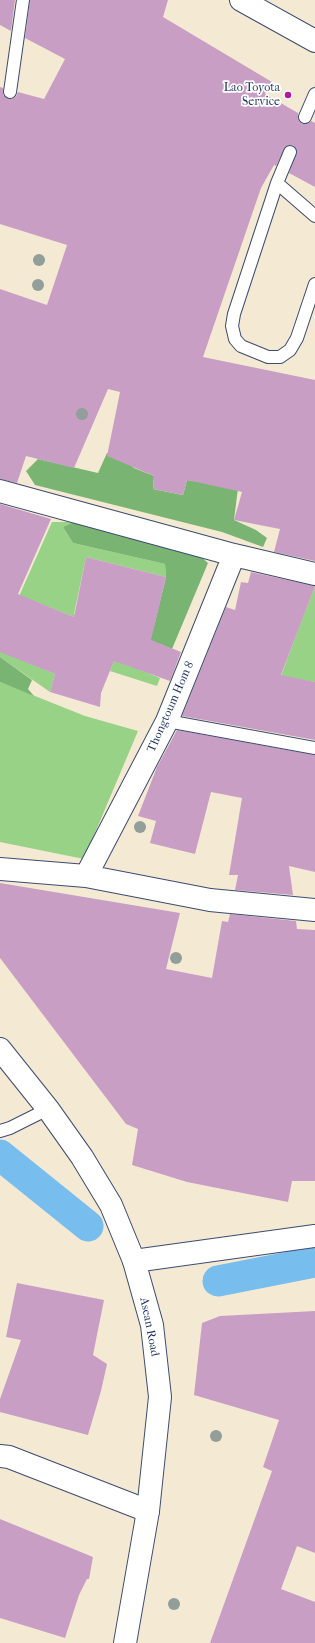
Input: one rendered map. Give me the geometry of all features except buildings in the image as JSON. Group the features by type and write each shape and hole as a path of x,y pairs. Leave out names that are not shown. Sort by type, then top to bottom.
{"street":[{"path":"241,0 315,42"},
{"path":"0,491 234,555 315,574"},
{"name":"Thongtoum Hom 8","path":"86,876 167,721 234,555"},
{"path":"0,870 86,876 210,900 315,910"},
{"name":"Asean Road","path":"0,1049 48,1108 82,1157 111,1205 134,1261 152,1325 160,1397 148,1511 125,1643"},
{"path":"134,1261 315,1236"},
{"path":"0,1456 9,1457 148,1511"}],"lane":[{"path":"10,92 23,0"},
{"path":"305,117 315,94"},
{"path":"290,152 277,183 234,314 232,326 235,339 241,346 268,357 280,357 290,350 297,338 315,284"},
{"path":"277,183 315,216"},
{"path":"167,721 315,748"},
{"path":"5,1130 48,1108"}],"green space":[{"path":"107,453 119,455 134,468 154,476 153,489 183,495 187,480 238,488 234,520 256,530 267,538 263,547 222,532 35,485 26,471 38,459 98,473"},
{"path":"52,522 74,522 63,527 73,543 165,564 166,577 86,557 74,614 117,627 120,618 154,626 145,638 133,667 160,678 157,686 110,671 123,637 37,602 14,657 55,674 50,692 0,657 0,639"},
{"path":"74,522 200,556 208,563 172,649 145,638 154,626 166,577 165,564 73,543 63,527"},
{"path":"315,586 315,682 281,676 298,630"},
{"path":"0,657 32,680 28,689 34,696 0,682"},
{"path":"0,682 85,716 138,731 84,859 0,842"}],"waterway":[{"path":"0,1155 88,1226"},
{"path":"218,1281 315,1262"}],"place":[{"name":"Lao Toyota Service","path":"288,95"}]}
